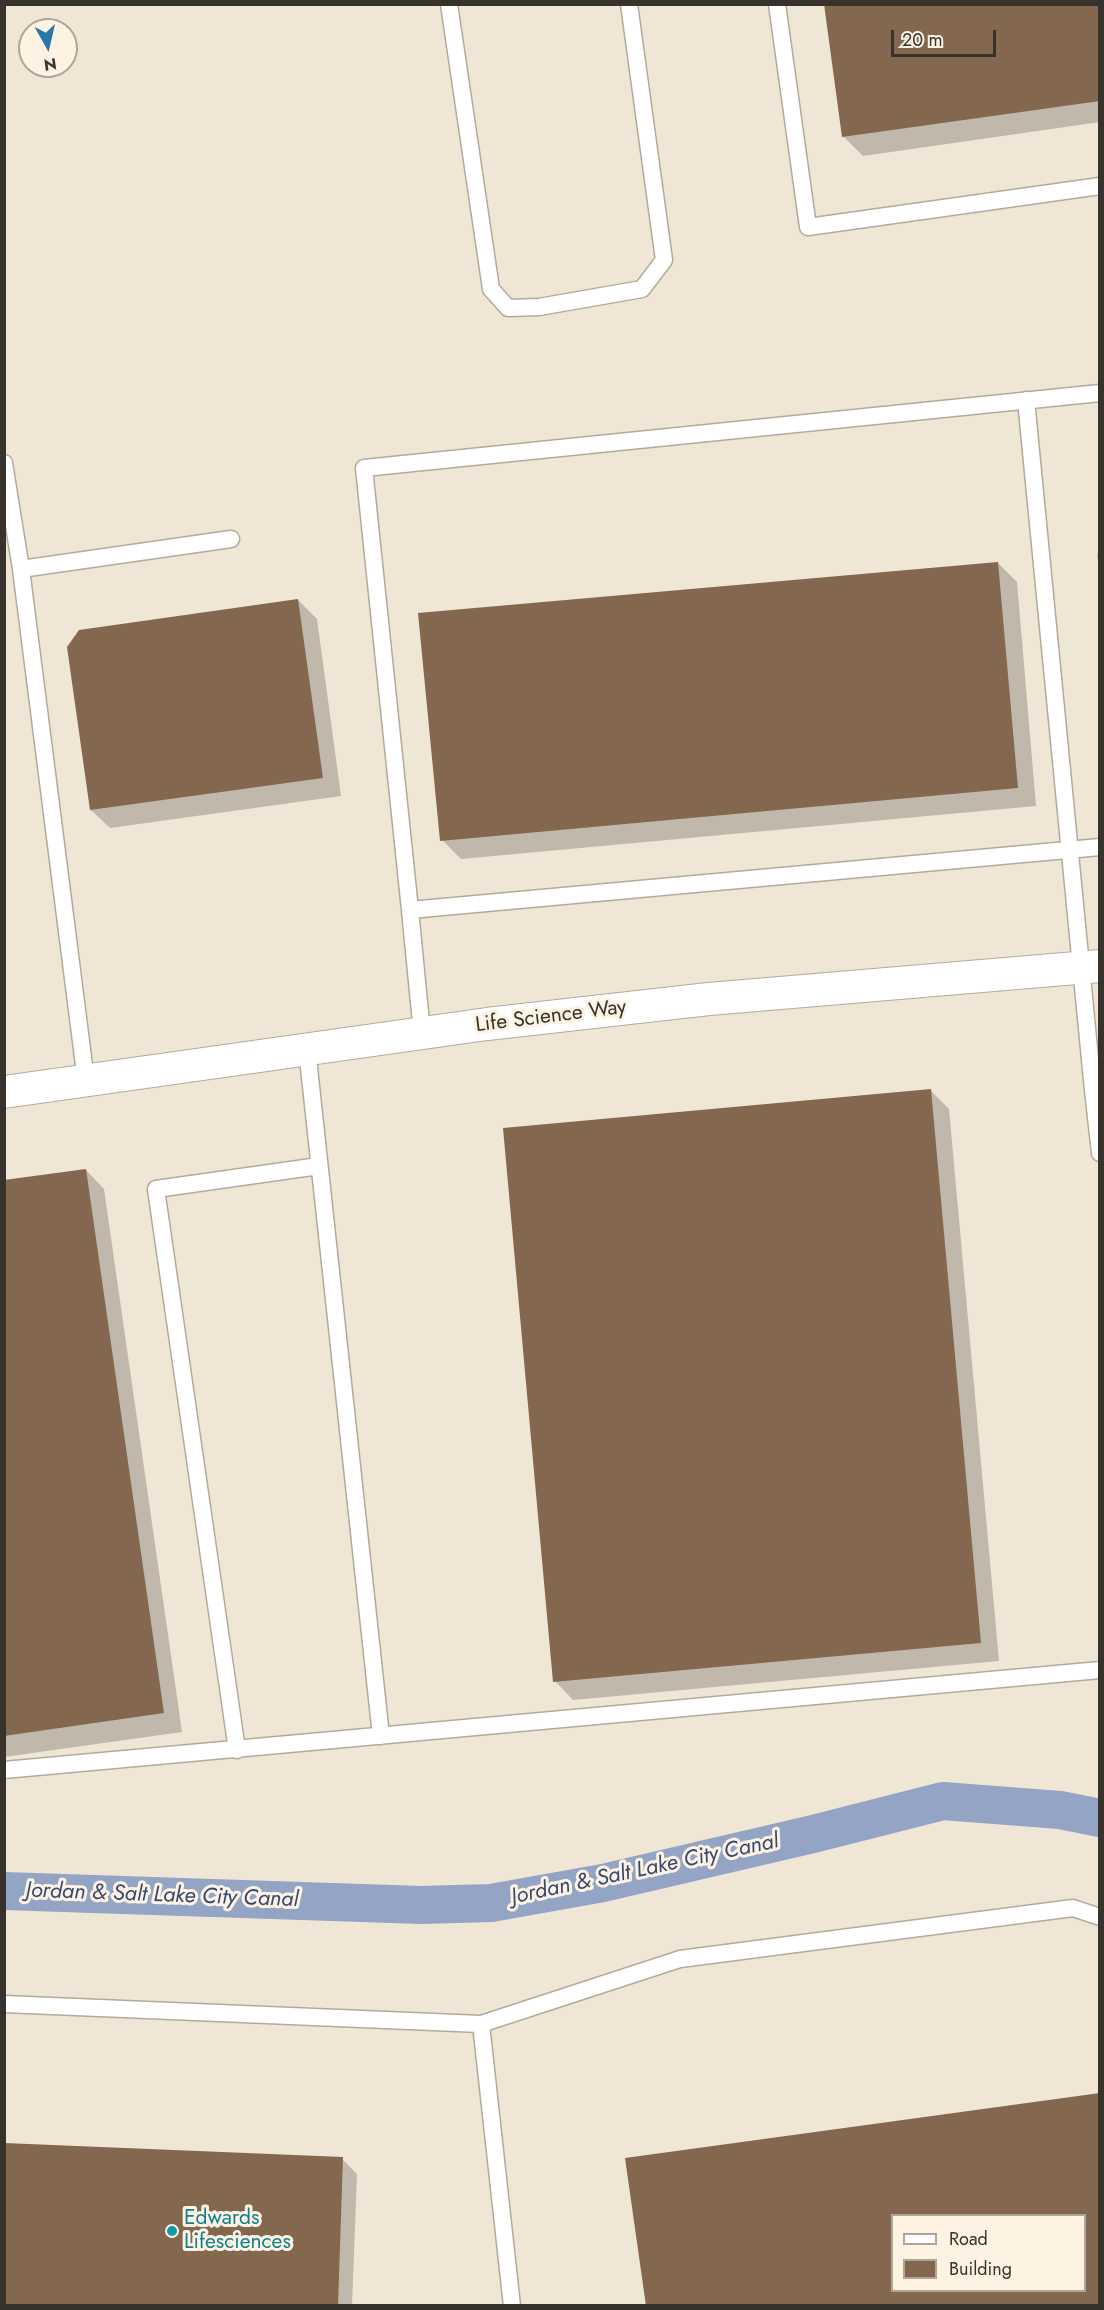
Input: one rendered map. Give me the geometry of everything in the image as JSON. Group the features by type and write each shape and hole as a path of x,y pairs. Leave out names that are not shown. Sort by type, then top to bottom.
{"street":[{"name":"Life Science Way","path":"4,1092 422,1033 709,999 1090,967"}],"lane":[{"path":"449,4 490,290 507,308 539,307 642,289 664,260 629,4"},
{"path":"777,4 808,227 1100,186"},
{"path":"422,1033 364,468 1100,393"},
{"path":"1026,400 1070,849 1090,967 1100,1153"},
{"path":"4,463 21,569 86,1081"},
{"path":"21,569 231,539"},
{"path":"410,910 1100,847"},
{"path":"307,1049 381,1736"},
{"path":"237,1750 156,1189 319,1166"},
{"path":"4,1770 1100,1670"},
{"path":"4,2004 481,2024 680,1959 1073,1908 1100,1917"},
{"path":"481,2024 512,2306"}],"building":[{"path":"824,4 1099,4 1100,101 842,137"},
{"path":"998,562 1018,788 440,841 418,613"},
{"path":"298,599 323,778 90,810 67,647 79,630"},
{"path":"931,1089 981,1643 553,1682 503,1128"},
{"path":"86,1169 164,1713 4,1736 4,1180"},
{"path":"1100,2093 1100,2306 646,2306 625,2158"},
{"name":"Edwards Lifesciences","path":"4,2143 343,2157 338,2306 4,2306"}],"waterway":[{"name":"Jordan & Salt Lake City Canal","path":"4,1891 421,1905 491,1903 603,1883 943,1801 1060,1810 1100,1818"}],"place":[{"name":"Edwards Lifesciences","path":"172,2231"}]}
